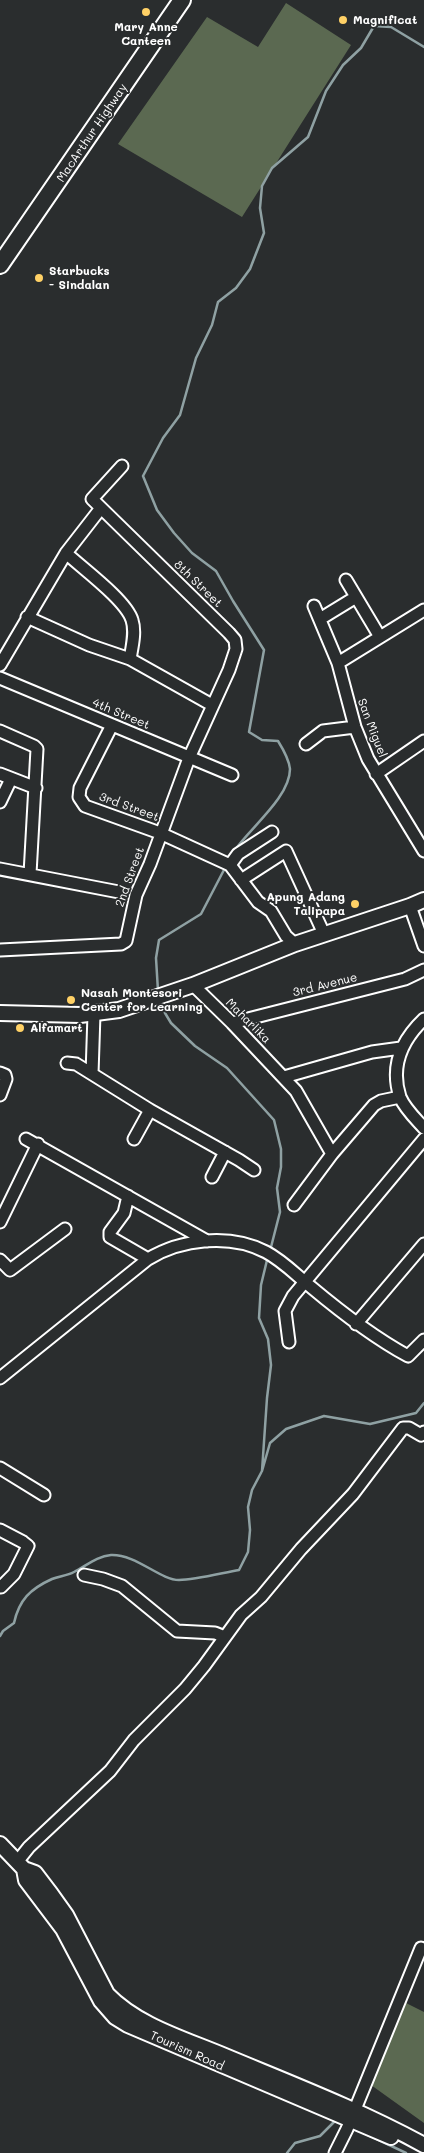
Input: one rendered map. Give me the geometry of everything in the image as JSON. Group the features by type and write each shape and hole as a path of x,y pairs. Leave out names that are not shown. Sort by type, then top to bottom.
{"highway":[{"name":"MacArthur Highway","path":"0,265 182,0"}],"main road":[{"path":"0,1013 94,1014 119,1010 193,985 295,944 424,900"},
{"name":"Tourism Road","path":"0,1844 21,1865 26,1880 60,1922 101,2001 115,2017 128,2025 227,2068 401,2141 420,2153"},
{"name":"Tourism Road","path":"350,2120 424,2145"}],"street":[{"name":"8th Street","path":"122,466 92,499 235,640 236,649 229,670 212,705"},
{"path":"0,665 66,553 101,508"},
{"path":"66,553 113,595 132,618 133,641 130,659"},
{"path":"346,580 380,636"},
{"path":"320,619 356,597"},
{"name":"San Miguel","path":"314,606 338,663 355,727 368,759 424,851"},
{"path":"338,663 424,610"},
{"path":"27,617 89,645 130,659 212,705"},
{"name":"4th Street","path":"0,678 232,775"},
{"name":"2nd Street","path":"0,947 121,944 126,941 136,894 150,864 189,758 212,705"},
{"name":"3rd Street","path":"112,725 80,788 79,797 85,806 160,833 225,863"},
{"path":"306,744 323,731 355,727"},
{"path":"0,731 37,749 30,874"},
{"path":"376,774 424,741"},
{"path":"0,774 36,788"},
{"path":"0,802 11,779"},
{"path":"272,832 225,863 258,902 271,911 286,936 295,944"},
{"path":"241,880 286,851 324,934"},
{"path":"0,869 119,892"},
{"path":"410,906 424,946"},
{"name":"3rd Avenue","path":"232,1023 405,979 424,970"},
{"name":"Maharlika","path":"193,985 284,1077 305,1105 332,1154"},
{"path":"92,1074 94,1014"},
{"path":"424,1019 401,1048 397,1063 400,1097 424,1128"},
{"path":"284,1077 372,1052 401,1048"},
{"path":"67,1063 76,1064 150,1110 254,1170"},
{"path":"0,1073 5,1075 6,1079 0,1095"},
{"path":"294,1205 332,1154 374,1105 381,1101 400,1097"},
{"path":"134,1139 150,1110"},
{"path":"26,1138 207,1241"},
{"path":"290,1342 285,1311 292,1296 424,1139"},
{"path":"0,1222 38,1144"},
{"path":"212,1177 225,1152"},
{"path":"128,1196 124,1213 110,1232 110,1237 148,1259"},
{"path":"0,1260 10,1270 65,1229"},
{"path":"0,1378 148,1259 168,1248 207,1241 246,1245 270,1254 356,1324 408,1356 424,1340"},
{"path":"356,1324 424,1244"},
{"path":"21,1865 29,1847 110,1771 134,1740 204,1666 241,1615 261,1597 301,1549 353,1494 403,1428 409,1428 420,1435 424,1432"},
{"path":"0,1468 44,1494"},
{"path":"0,1530 28,1546 14,1574 1,1587"},
{"path":"84,1576 103,1579 122,1586 176,1631 215,1633 225,1637"},
{"path":"335,2153 421,1948"}],"green space":[{"path":"286,3 351,45 242,217 118,144 207,17 258,47"},
{"path":"406,2003 424,2012 424,2123 371,2085"}],"waterway":[{"path":"235,850 277,801 284,790 290,769 287,758 278,741 262,740 249,732 264,650 216,571 192,553 157,510 143,476 163,438 180,415 196,358 212,325 218,302 236,288 250,269 264,233 260,208 262,186 272,168 308,137 326,91 343,65 361,48 374,26 391,27 424,47"},
{"path":"158,991 156,958 159,940 201,914 226,866"},
{"path":"161,1001 171,1023 195,1046 227,1068 274,1120 281,1149 281,1167 277,1188 280,1212 270,1251"},
{"path":"262,1471 271,1365 268,1339 259,1318 261,1285 268,1256"},
{"path":"0,1636 3,1631 14,1623 22,1602 37,1587 106,1556 130,1558 164,1576 179,1580 201,1578 239,1570 248,1552 250,1530 248,1507 252,1490 262,1471 270,1443 286,1429 324,1416 370,1424 416,1413 424,1403"},
{"path":"287,2153 295,2143 320,2136 335,2121 340,2121"},
{"path":"351,2127 406,2153"}],"place":[{"name":"Mary Anne Canteen","path":"146,12"},
{"name":"Magnificat","path":"343,20"},
{"name":"Starbucks - Sindalan","path":"39,278"},
{"name":"Apung Adang Talipapa","path":"355,904"},
{"name":"Nasah Montesori Center for Learning","path":"71,1000"},
{"name":"Alfamart","path":"20,1028"}]}
